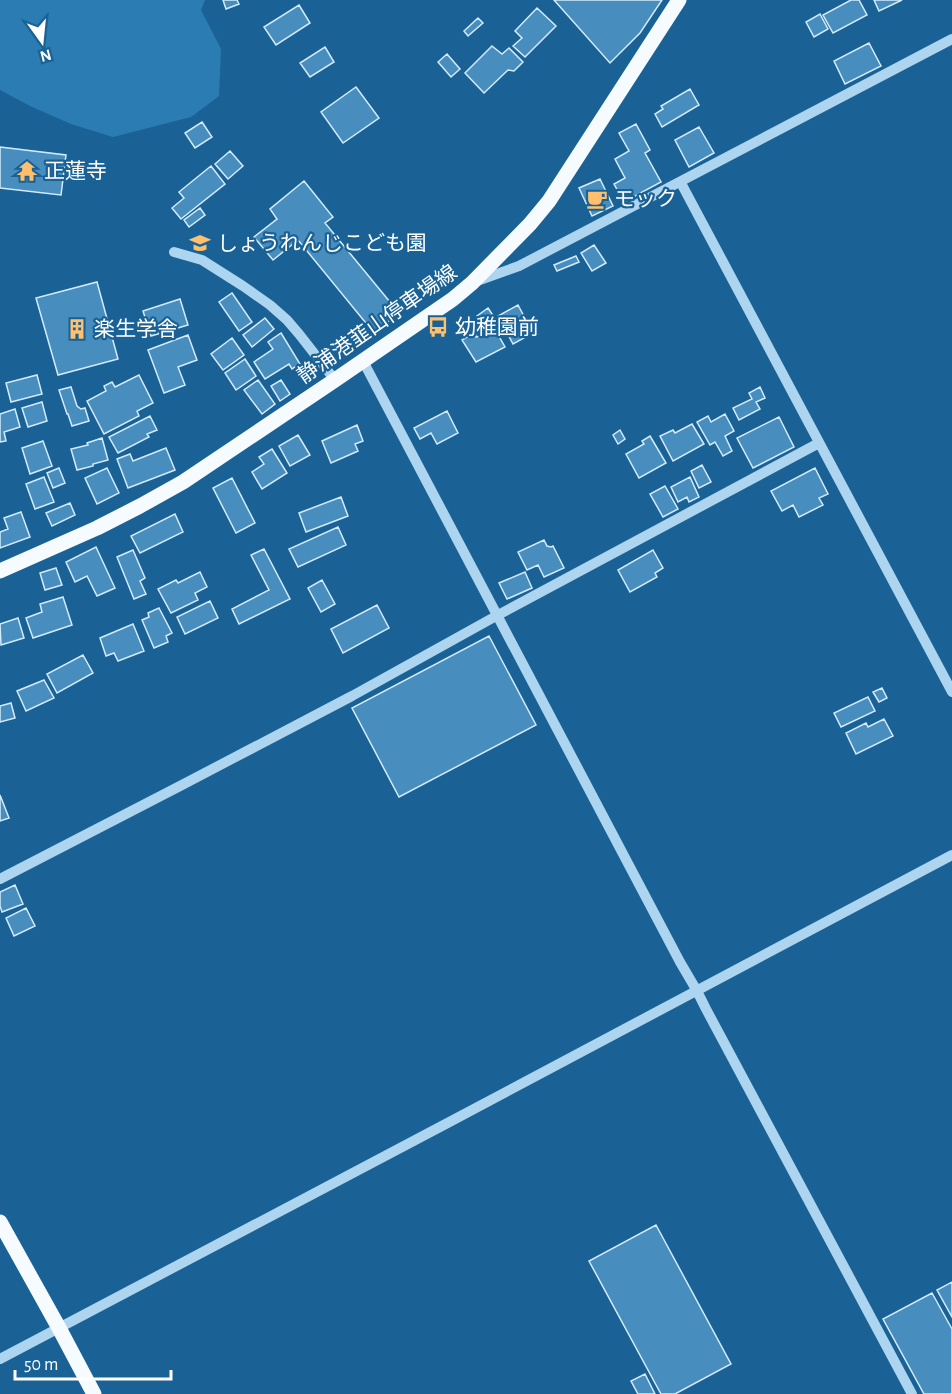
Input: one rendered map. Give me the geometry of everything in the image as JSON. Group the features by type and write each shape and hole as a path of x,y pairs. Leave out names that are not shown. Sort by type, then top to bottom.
{"main road":[{"name":"静浦港韮山停車場線","path":"0,571 97,528 183,482 453,299 530,224 549,201 679,0"},
{"path":"0,1222 94,1394"}],"street":[{"path":"472,283 519,266 952,39"},
{"path":"681,183 952,692"},
{"path":"174,252 202,260 270,305 287,320 336,380"},
{"path":"363,361 680,962 912,1394"},
{"path":"0,879 351,696 819,444"},
{"path":"0,1359 952,855"}],"shaded area":[{"path":"0,0 205,0 201,10 221,49 219,96 191,117 113,137 71,124 0,90"}],"building":[{"path":"223,0 237,0 239,4 226,9"},
{"path":"554,0 662,0 640,33 610,63"},
{"path":"851,0 859,0 867,15 833,33 823,15"},
{"path":"874,0 902,0 879,11"},
{"path":"299,5 310,23 276,45 264,27"},
{"path":"537,8 556,26 525,57 513,46 522,38 515,31"},
{"path":"820,14 828,29 814,37 806,22"},
{"path":"478,18 483,23 468,36 464,31"},
{"path":"869,43 881,66 845,84 834,61"},
{"path":"492,46 502,54 509,48 523,62 514,71 508,70 484,93 465,73"},
{"path":"325,47 334,62 310,77 300,63"},
{"path":"447,54 460,69 451,77 438,62"},
{"path":"356,87 379,118 343,143 321,112"},
{"path":"690,89 699,105 662,127 655,114 663,109 661,106"},
{"path":"202,122 212,137 195,148 185,133"},
{"path":"636,124 650,150 645,153 661,182 624,202 614,184 625,178 615,159 629,151 619,133"},
{"path":"699,127 714,153 689,167 675,140"},
{"path":"0,147 66,155 61,195 0,188"},
{"path":"230,151 243,166 228,179 215,164"},
{"path":"211,166 225,184 181,219 172,208 184,198 179,192"},
{"path":"600,179 613,206 592,216 579,188"},
{"path":"304,181 333,217 325,223 399,313 374,333 298,240 273,260 254,237 277,219 270,209"},
{"path":"200,208 205,215 189,227 184,220"},
{"path":"594,245 606,263 592,271 581,253"},
{"path":"576,256 579,262 557,271 554,265"},
{"name":"楽生学舎","path":"97,282 118,359 58,375 36,298"},
{"path":"232,293 252,322 239,331 219,302"},
{"path":"180,299 188,325 151,336 143,311"},
{"path":"518,305 533,333 513,344 498,316"},
{"path":"488,308 496,320 484,328 477,316"},
{"path":"265,318 274,329 252,347 243,335"},
{"path":"493,326 505,347 476,362 462,340 475,332 476,337 484,335 483,332"},
{"path":"281,333 300,364 292,369 289,364 265,379 254,362 273,349 268,342"},
{"path":"188,335 197,360 178,367 185,385 164,393 148,350"},
{"path":"232,338 244,355 223,370 211,354"},
{"path":"245,359 256,376 236,390 225,373"},
{"path":"300,366 310,375 306,380 296,372"},
{"path":"37,375 42,394 11,402 6,383"},
{"path":"139,375 153,403 137,411 139,416 104,434 87,401 106,391 104,386 112,382 115,387"},
{"path":"258,380 275,404 262,414 244,390"},
{"path":"281,380 290,394 280,401 271,386"},
{"path":"71,387 77,406 81,409 85,408 89,421 72,426 59,390"},
{"path":"760,387 765,398 756,402 760,409 739,420 733,408 752,399 749,393"},
{"path":"42,402 47,421 28,427 22,408"},
{"path":"15,409 20,427 4,432 6,441 0,442 0,414"},
{"path":"447,411 458,433 437,444 431,433 420,439 414,428"},
{"path":"725,414 734,431 725,436 732,451 723,456 715,442 710,445 697,422 708,416 711,422"},
{"path":"150,416 157,430 147,434 149,437 118,453 109,437"},
{"path":"779,417 794,447 753,468 737,438"},
{"path":"692,424 704,444 673,461 660,436 673,430 675,433"},
{"path":"357,425 363,441 355,444 358,451 331,463 322,441"},
{"path":"620,430 625,439 618,444 613,435"},
{"path":"298,435 310,455 290,466 279,446"},
{"path":"650,436 666,463 639,478 626,454 644,444 642,441"},
{"path":"102,438 108,460 77,470 71,449 88,445 87,443"},
{"path":"43,441 52,466 30,474 22,448"},
{"path":"166,448 175,470 128,488 117,459 130,454 133,461"},
{"path":"272,449 287,473 262,489 252,472 264,464 259,457"},
{"path":"702,465 711,482 699,488 691,471"},
{"path":"59,468 65,483 53,488 47,473"},
{"path":"107,468 119,493 97,504 85,478"},
{"path":"815,468 828,494 819,498 823,505 799,517 793,505 782,511 771,491"},
{"path":"44,477 54,502 35,509 26,484"},
{"path":"690,477 699,497 689,502 687,497 678,502 671,487"},
{"path":"232,478 255,523 236,533 213,488"},
{"path":"665,486 678,509 663,517 650,494"},
{"path":"341,497 348,516 306,532 299,513"},
{"path":"70,503 75,515 52,526 46,513"},
{"path":"21,512 30,537 0,548 0,532 8,529 4,518"},
{"path":"175,514 183,532 140,553 131,536"},
{"path":"338,527 346,545 298,567 289,549"},
{"path":"544,540 547,546 553,546 564,568 544,577 538,565 527,570 518,552"},
{"path":"96,547 115,588 97,596 87,576 75,582 66,562"},
{"path":"264,549 290,599 239,624 232,609 269,590 251,555"},
{"path":"133,550 145,578 140,581 146,594 134,599 117,557"},
{"path":"653,550 663,568 655,573 657,577 630,592 618,570"},
{"path":"56,568 62,585 45,590 40,573"},
{"path":"200,572 207,587 195,593 198,600 171,613 158,589 176,580 178,583"},
{"path":"525,572 532,588 507,599 499,583"},
{"path":"322,580 335,604 321,612 308,588"},
{"path":"63,597 72,625 33,638 26,618 42,612 40,604"},
{"path":"210,601 218,618 185,634 177,617"},
{"path":"377,605 389,628 343,653 331,629"},
{"path":"159,608 172,633 166,636 168,642 154,648 142,620 149,617 148,613"},
{"path":"18,618 24,638 1,645 0,624"},
{"path":"133,624 144,651 118,661 114,653 106,656 100,638"},
{"path":"489,636 536,725 399,797 352,708"},
{"path":"83,655 93,673 57,693 47,674"},
{"path":"44,680 54,698 26,711 17,691"},
{"path":"882,688 887,698 879,702 873,692"},
{"path":"868,697 875,711 841,727 834,713"},
{"path":"11,703 15,718 0,722 0,706"},
{"path":"884,719 893,736 856,754 846,733 866,723 868,727"},
{"path":"0,795 9,818 0,821"},
{"path":"15,885 23,904 2,912 0,892"},
{"path":"26,908 35,926 14,936 6,918"},
{"path":"656,1225 731,1364 675,1394 661,1394 589,1261"},
{"path":"952,1282 952,1317 937,1290"},
{"path":"932,1293 952,1329 952,1394 924,1394 883,1319"},
{"path":"645,1374 655,1394 638,1394 631,1381"}],"place":[{"name":"正蓮寺","path":"27,171"},
{"name":"モック","path":"597,199"},
{"name":"しょうれんじこども園","path":"200,243"},
{"name":"幼稚園前","path":"438,327"},
{"name":"楽生学舎","path":"77,329"}]}
